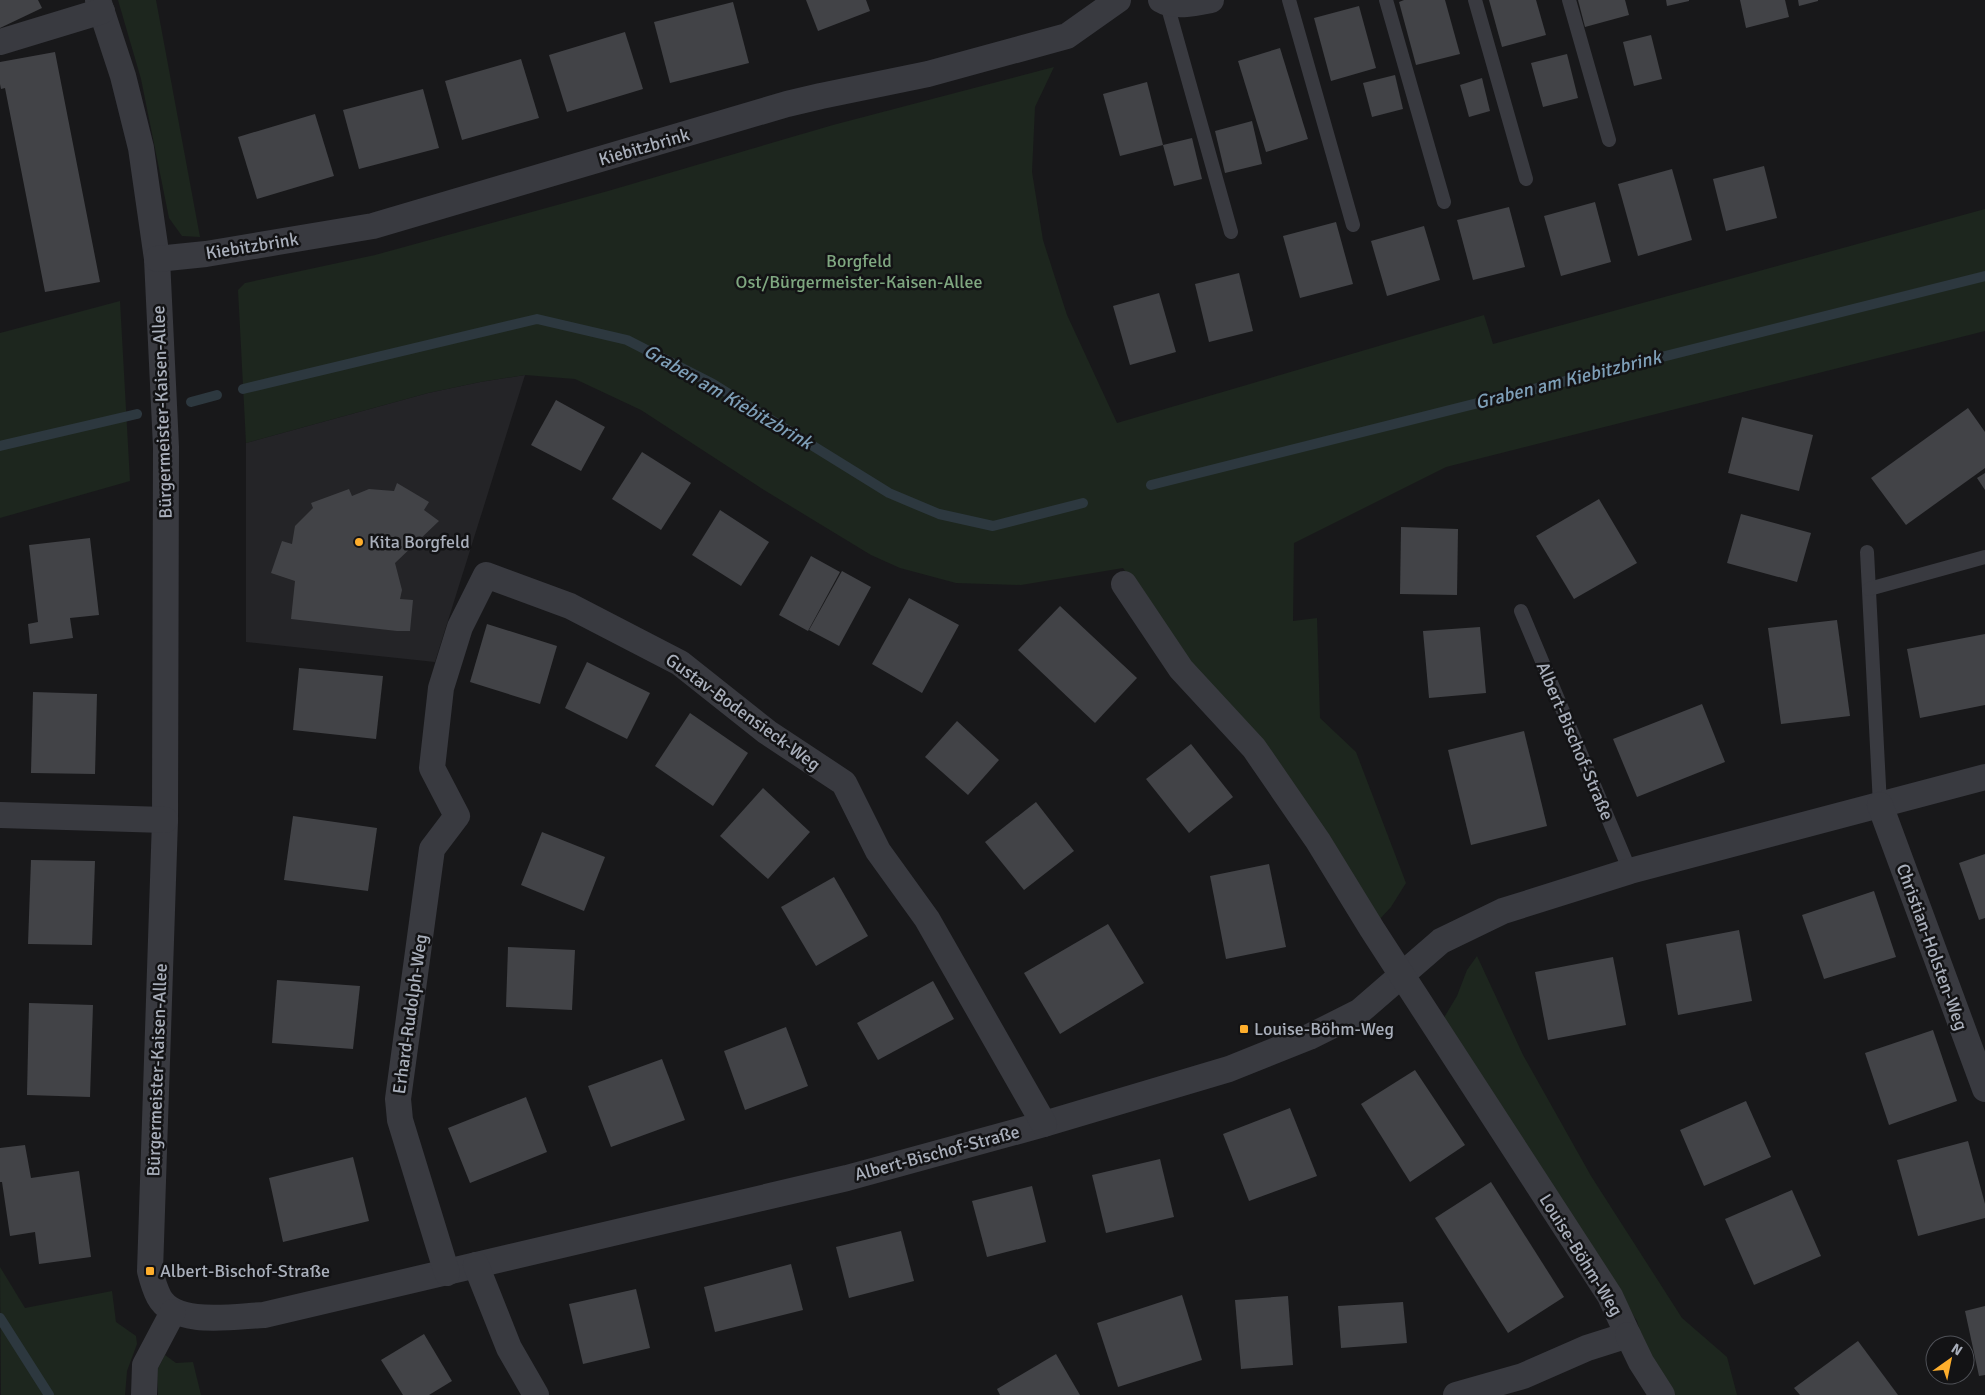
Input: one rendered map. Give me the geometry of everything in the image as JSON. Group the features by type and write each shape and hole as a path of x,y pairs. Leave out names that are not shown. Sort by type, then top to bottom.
{"street":[{"name":"Kiebitzbrink","path":"157,259 206,254 373,226 786,104 928,74 1067,36 1118,0"},
{"path":"1164,2 1197,3 1211,0"},
{"name":"Bürgermeister-Kaisen-Allee","path":"0,42 100,5 123,76 141,148 157,259 166,447 165,820 150,1271 159,1298 173,1312"},
{"name":"Gustav-Bodensieck-Weg","path":"457,816 432,768 440,697 460,627 486,575 570,606 680,663 767,732 844,783 878,851 927,919 1044,1124"},
{"name":"Louise-Böhm-Weg","path":"1124,584 1181,669 1254,748 1318,841 1372,929 1610,1296 1641,1362 1662,1395"},
{"name":"Albert-Bischof-Straße","path":"173,1312 201,1318 264,1315 847,1178 1044,1124 1229,1069 1309,1038 1359,1012 1403,976 1441,941 1503,911 1630,871 1985,777"},
{"name":"Christian-Holsten-Weg","path":"1880,805 1985,1089"},
{"path":"0,815 165,820"},
{"name":"Erhard-Rudolph-Weg","path":"448,1273 400,1120 398,1099 432,849 457,816"},
{"path":"476,1265 509,1348 536,1395"},
{"path":"144,1395 145,1365 173,1312"},
{"name":"Louise-Böhm-Weg","path":"1456,1395 1523,1376 1587,1348 1628,1335"}],"lane":[{"path":"1289,0 1353,225"},
{"path":"1386,0 1444,202"},
{"path":"1475,0 1526,179"},
{"path":"1569,0 1609,140"},
{"path":"1164,2 1231,232"},
{"path":"1866,552 1880,805"},
{"path":"1868,589 1985,557"},
{"name":"Albert-Bischof-Straße","path":"1521,611 1630,871"}],"shaded area":[{"name":"Kita Borgfeld","path":"525,375 435,662 246,642 246,443 428,393"}],"green space":[{"path":"118,0 156,0 200,237 182,236 169,218 141,79"},
{"name":"Borgfeld Ost/Bürgermeister-Kaisen-Allee","path":"1054,67 1035,107 1032,172 1043,240 1067,315 1117,423 1484,315 1493,344 1985,209 1985,331 1446,467 1294,543 1293,621 1317,618 1320,718 1356,752 1406,883 1391,907 1378,921 1188,664 1123,568 1021,585 956,583 900,568 871,555 764,490 641,410 575,379 525,375 480,382 428,393 246,443 238,290 245,283 375,255 608,191 833,125"},
{"path":"120,301 130,481 0,518 0,333"},
{"path":"1477,956 1523,1055 1591,1176 1682,1318 1727,1357 1737,1395 1674,1395 1646,1351 1637,1321 1442,1021 1457,996 1467,970"},
{"path":"0,1267 25,1308 112,1291 116,1322 136,1336 137,1344 127,1371 125,1395 1,1395"},
{"path":"165,1355 176,1363 193,1362 201,1395 158,1395 157,1370"}],"building":[{"path":"0,0 38,0 42,8 0,28"},
{"path":"806,0 866,0 870,11 818,31"},
{"path":"1404,0 1445,0 1460,54 1416,65 1399,2"},
{"path":"1489,0 1536,0 1546,35 1502,47"},
{"path":"1578,0 1625,0 1629,15 1585,27"},
{"path":"1666,0 1689,0 1689,1 1667,6"},
{"path":"1740,0 1785,0 1789,17 1746,28"},
{"path":"1798,0 1818,0 1818,1 1799,6"},
{"path":"733,2 749,63 670,83 654,22"},
{"path":"1359,6 1376,68 1331,81 1314,18"},
{"path":"625,32 643,89 567,112 549,55"},
{"path":"1651,35 1662,79 1634,86 1623,42"},
{"path":"1280,48 1308,139 1266,152 1238,61"},
{"path":"55,52 100,282 45,292 5,88 1,89 0,84 0,62"},
{"path":"1567,54 1578,98 1543,107 1531,63"},
{"path":"521,59 539,118 462,140 445,81"},
{"path":"1395,75 1403,109 1372,117 1363,83"},
{"path":"1482,78 1490,111 1469,117 1460,85"},
{"path":"1147,82 1163,145 1120,156 1103,94"},
{"path":"423,89 439,148 359,169 343,110"},
{"path":"315,114 334,176 257,199 238,137"},
{"path":"1252,121 1262,164 1225,173 1215,131"},
{"path":"1192,138 1202,179 1174,186 1163,145"},
{"path":"1764,166 1777,218 1726,231 1713,179"},
{"path":"1672,169 1692,240 1638,256 1618,184"},
{"path":"1595,202 1611,262 1561,276 1544,216"},
{"path":"1509,207 1525,267 1473,280 1457,220"},
{"path":"1336,222 1353,284 1300,298 1283,236"},
{"path":"1424,226 1440,280 1387,296 1371,241"},
{"path":"1239,273 1253,331 1209,342 1195,284"},
{"path":"1159,293 1176,352 1130,365 1113,306"},
{"path":"556,400 605,427 581,471 531,445"},
{"path":"1968,408 1985,432 1985,468 1906,525 1871,478"},
{"path":"1742,417 1813,435 1799,491 1728,473"},
{"path":"642,452 691,483 661,530 612,499"},
{"path":"1985,473 1985,490 1977,478"},
{"path":"397,483 429,502 424,510 439,521 395,563 402,590 400,599 413,600 410,631 291,619 295,581 271,573 282,541 292,544 295,526 313,508 311,503 349,489 352,496 369,489 394,491"},
{"path":"1599,499 1637,563 1574,599 1536,536"},
{"path":"720,510 769,542 741,586 692,555"},
{"path":"1741,514 1811,533 1797,582 1727,563"},
{"path":"1401,527 1458,529 1457,595 1400,594"},
{"path":"90,538 99,615 70,618 73,638 30,644 28,624 38,622 29,545"},
{"path":"811,556 840,572 808,631 779,615"},
{"path":"842,571 871,587 839,646 809,630"},
{"path":"909,598 959,625 922,693 872,664"},
{"path":"1060,606 1137,678 1095,723 1018,650"},
{"path":"1837,620 1850,716 1781,724 1768,628"},
{"path":"487,624 557,646 540,704 470,682"},
{"path":"1480,627 1486,693 1429,698 1423,631"},
{"path":"1985,634 1985,705 1920,718 1907,649"},
{"path":"587,662 650,693 627,739 565,708"},
{"path":"299,668 383,676 376,739 293,730"},
{"path":"33,692 97,694 95,774 31,773"},
{"path":"1702,704 1725,762 1637,797 1613,739"},
{"path":"690,713 748,753 713,806 655,766"},
{"path":"957,721 999,760 968,795 925,757"},
{"path":"1524,731 1547,826 1471,845 1448,750"},
{"path":"1191,744 1233,797 1189,833 1146,779"},
{"path":"763,788 810,832 768,879 720,836"},
{"path":"1036,802 1074,851 1024,890 985,842"},
{"path":"293,816 377,828 368,891 284,880"},
{"path":"542,832 605,857 584,911 521,885"},
{"path":"1985,854 1985,918 1979,920 1959,863"},
{"path":"31,860 95,861 92,945 28,944"},
{"path":"1269,864 1286,947 1226,959 1210,876"},
{"path":"834,877 868,936 816,966 781,907"},
{"path":"1874,891 1896,957 1824,979 1802,915"},
{"path":"1108,924 1144,983 1060,1034 1024,973"},
{"path":"1739,930 1752,1001 1678,1015 1666,944"},
{"path":"508,947 575,950 572,1010 506,1007"},
{"path":"1613,957 1626,1025 1548,1040 1535,972"},
{"path":"277,980 360,986 353,1049 272,1043"},
{"path":"933,981 954,1019 878,1060 857,1023"},
{"path":"29,1003 93,1005 90,1097 27,1095"},
{"path":"786,1027 808,1086 745,1110 724,1051"},
{"path":"1933,1030 1957,1101 1889,1125 1865,1053"},
{"path":"662,1059 685,1120 611,1147 588,1086"},
{"path":"1415,1070 1465,1145 1410,1182 1361,1104"},
{"path":"526,1097 547,1152 470,1183 448,1128"},
{"path":"1746,1101 1771,1157 1704,1186 1680,1130"},
{"path":"1290,1108 1317,1176 1249,1201 1223,1134"},
{"path":"1968,1141 1985,1204 1985,1218 1918,1236 1897,1160"},
{"path":"25,1145 31,1178 79,1171 91,1257 39,1264 35,1232 10,1236 2,1182 0,1182 0,1148"},
{"path":"353,1157 369,1221 283,1242 269,1178"},
{"path":"1160,1159 1174,1217 1106,1233 1092,1175"},
{"path":"1491,1182 1564,1297 1508,1333 1435,1218"},
{"path":"1032,1186 1046,1242 987,1257 972,1201"},
{"path":"1792,1190 1821,1256 1754,1285 1725,1219"},
{"path":"901,1231 914,1281 849,1298 836,1247"},
{"path":"791,1264 803,1310 715,1332 704,1287"},
{"path":"636,1289 650,1348 583,1364 569,1304"},
{"path":"1182,1295 1202,1360 1118,1387 1097,1323"},
{"path":"1288,1296 1293,1365 1241,1369 1235,1300"},
{"path":"1403,1302 1407,1343 1341,1348 1338,1306"},
{"path":"1985,1306 1985,1375 1979,1376 1975,1357 1975,1335 1970,1335 1965,1311"},
{"path":"424,1334 452,1381 429,1395 403,1395 381,1360"},
{"path":"1858,1341 1898,1395 1800,1395 1794,1388"},
{"path":"1056,1354 1080,1395 1000,1395 997,1389"}],"waterway":[{"name":"Graben am Kiebitzbrink","path":"1151,485 1985,276"},
{"name":"Graben am Kiebitzbrink","path":"243,389 537,319 627,340 713,384 889,493 939,514 993,526 1083,503"},
{"name":"Graben am Kiebitzbrink","path":"191,402 217,395"},
{"name":"Graben am Kiebitzbrink","path":"0,446 137,414"},
{"path":"0,1318 49,1395"}],"place":[{"name":"Kita Borgfeld","path":"359,542"},
{"name":"Louise-Böhm-Weg","path":"1244,1029"},
{"name":"Albert-Bischof-Straße","path":"150,1271"}]}
